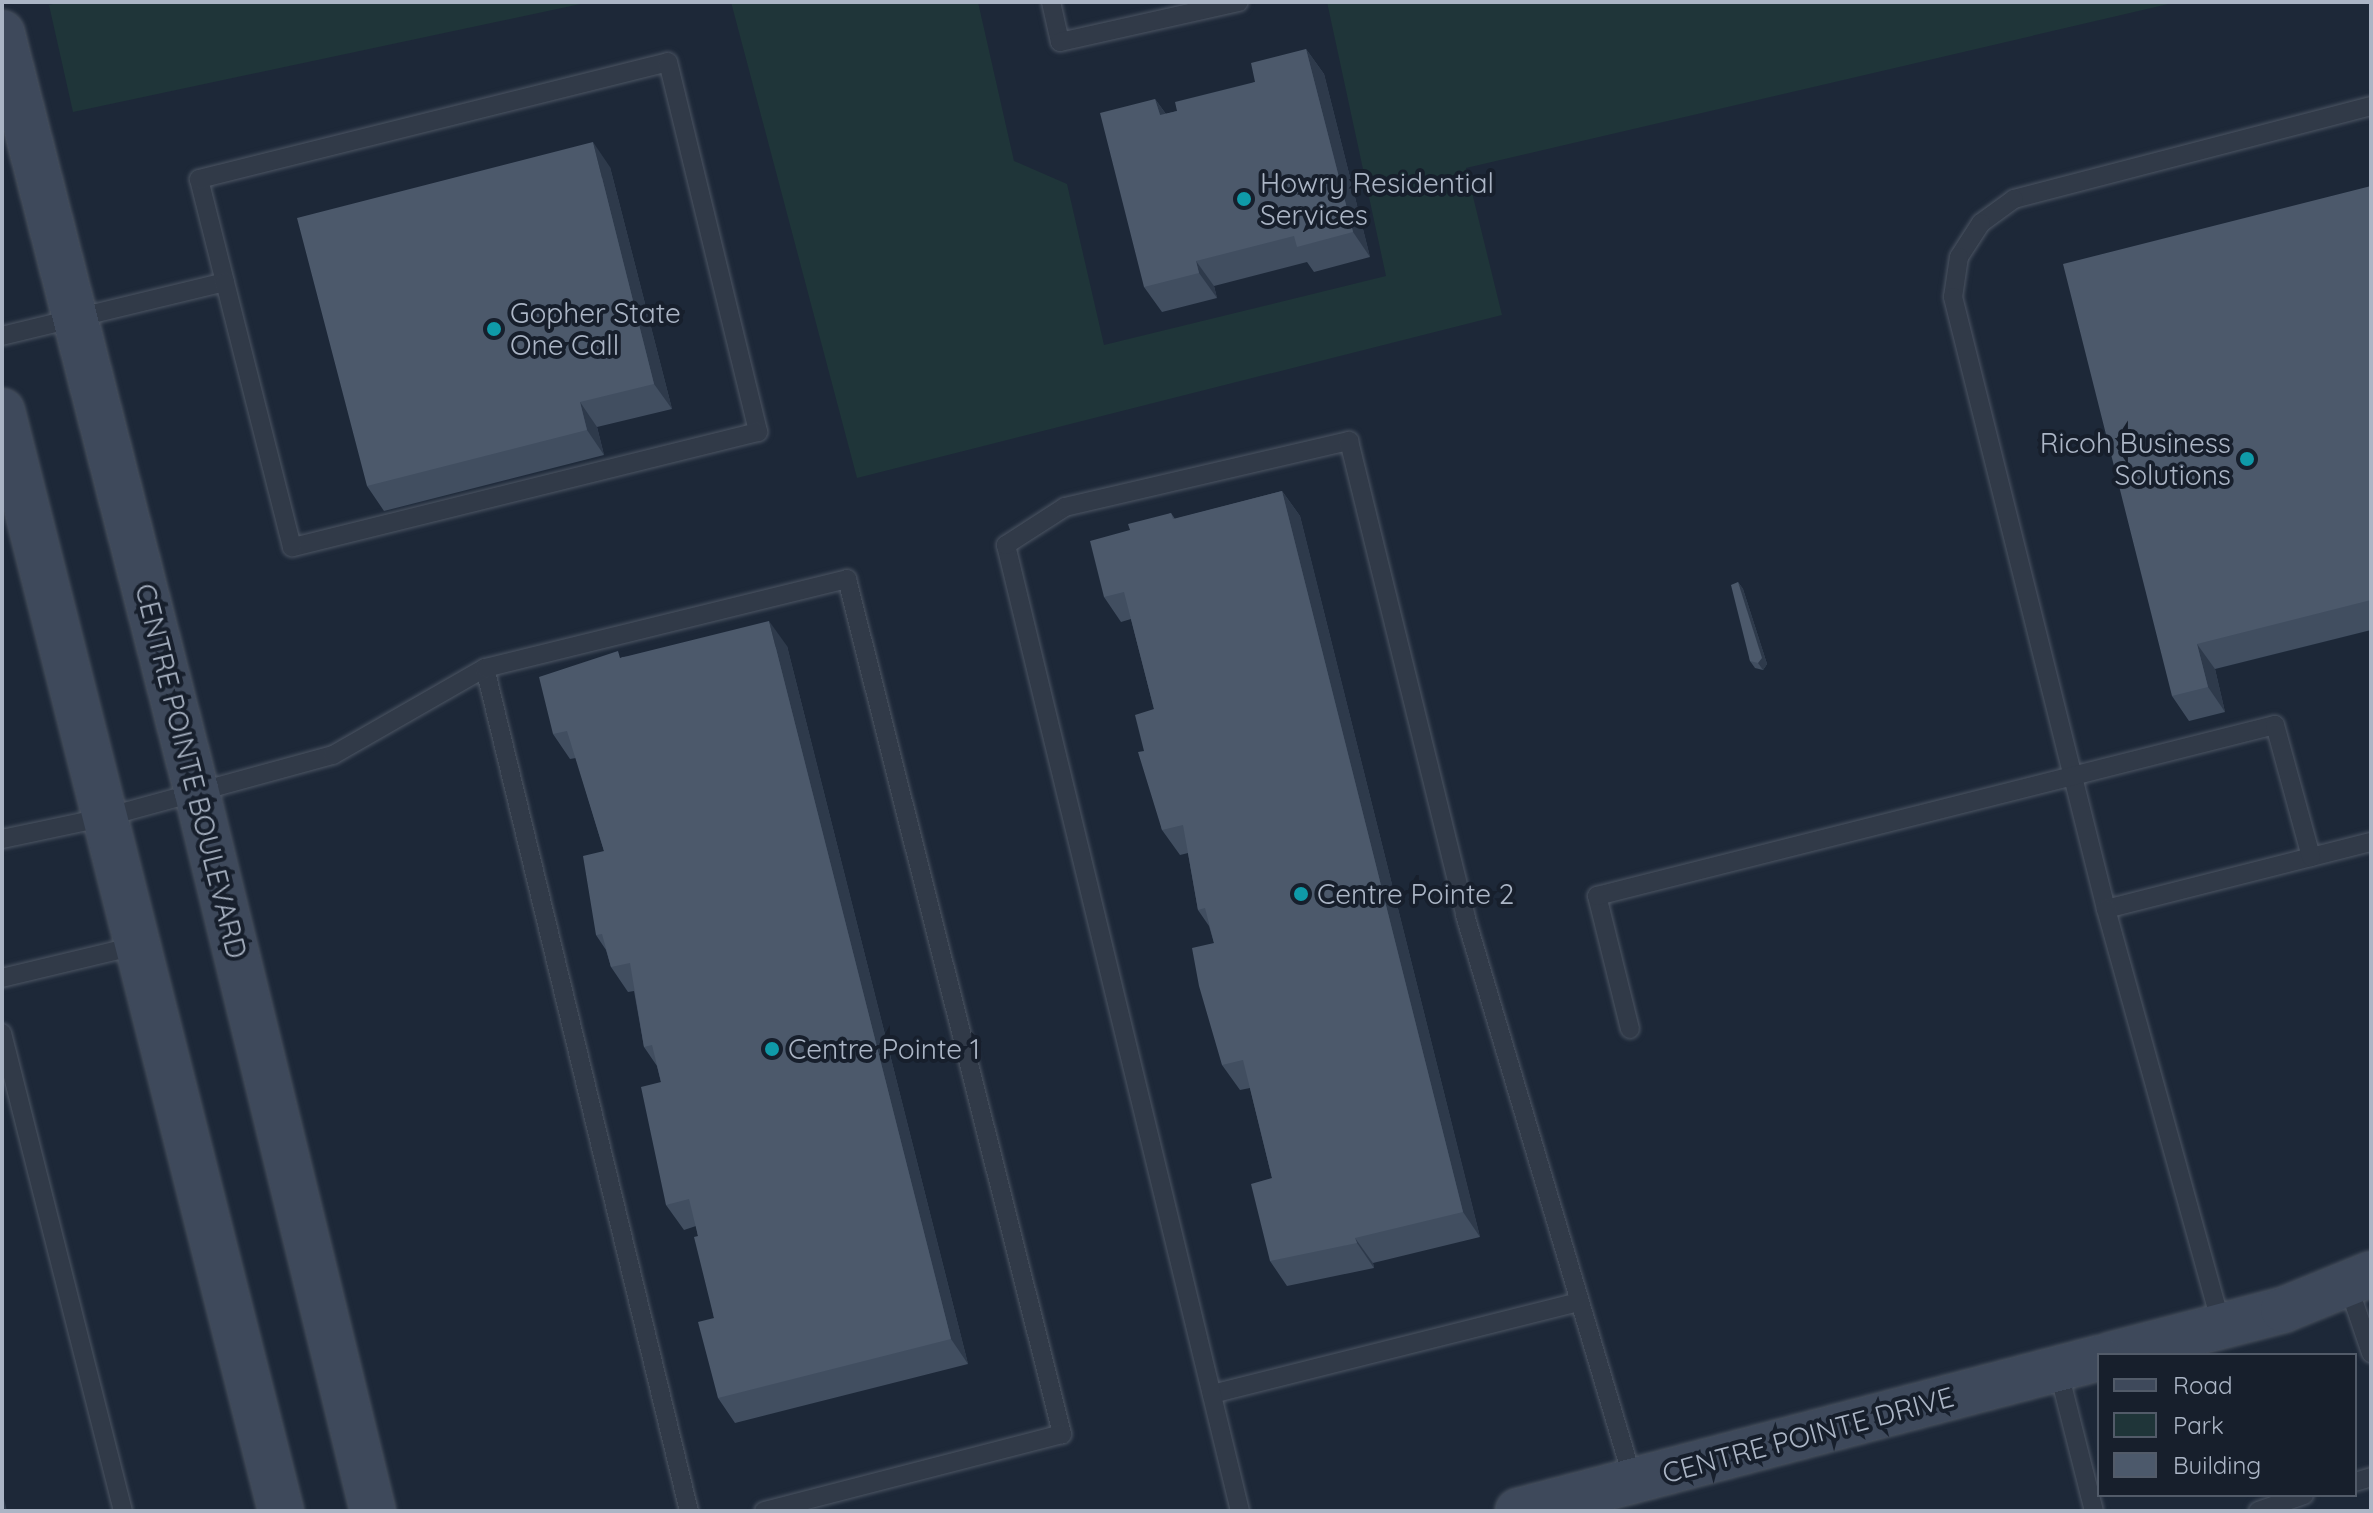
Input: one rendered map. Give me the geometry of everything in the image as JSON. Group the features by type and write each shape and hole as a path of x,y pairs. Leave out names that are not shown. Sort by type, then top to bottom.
{"street":[{"name":"CENTRE POINTE BOULEVARD","path":"2,33 196,789 373,1511"},
{"path":"2,411 281,1511"},
{"path":"2118,1353 2222,1326 2359,1280"},
{"name":"CENTRE POINTE DRIVE","path":"1518,1511 2079,1363"}],"lane":[{"path":"1051,2 1060,42 1239,2"},
{"path":"668,62 758,432 292,547 225,282 199,179 668,62"},
{"path":"2222,1326 2106,909 1956,311 1959,257 1981,223 2014,199 2371,106"},
{"path":"2,336 74,315 225,282"},
{"path":"1240,1511 1006,545 1065,507 1349,441 1465,915 1633,1481"},
{"path":"2,839 106,817 196,789 333,755 485,668 847,579 1062,1434 764,1511"},
{"path":"485,668 689,1511"},
{"path":"1630,1029 1597,896 2275,725 2311,857"},
{"path":"2106,909 2371,842"},
{"path":"2,978 139,945"},
{"path":"2,1033 123,1511"},
{"path":"2359,1280 2371,1353"},
{"path":"1212,1394 1578,1302"},
{"path":"2079,1363 2094,1511"},
{"path":"2258,1511 2298,1497"}],"green space":[{"path":"61,2 590,2 73,112 49,5"},
{"path":"731,2 978,2 1014,161 1067,184 1104,345 1386,276 1327,2 2177,2 1466,168 1502,315 857,478"}],"building":[{"name":"Howry Residential Services","path":"1306,49 1353,232 1297,247 1294,236 1196,261 1199,273 1144,287 1100,113 1155,99 1160,115 1177,111 1175,102 1255,82 1251,63"},
{"name":"Gopher State One Call","path":"593,142 654,384 580,402 587,430 367,486 297,218"},
{"name":"Ricoh Business Solutions","path":"2371,186 2371,600 2197,644 2208,687 2172,696 2063,264"},
{"name":"Centre Pointe 2","path":"1282,491 1463,1212 1355,1238 1357,1243 1270,1261 1251,1184 1272,1178 1243,1060 1222,1065 1199,986 1192,948 1214,943 1205,908 1198,910 1183,825 1162,830 1138,752 1144,751 1135,715 1154,709 1124,592 1104,597 1090,541 1130,530 1128,524 1171,513 1173,519"},
{"path":"1738,582 1762,658 1758,663 1750,661 1731,585"},
{"name":"Centre Pointe 1","path":"769,621 951,1339 718,1398 698,1322 714,1318 694,1237 698,1236 689,1199 666,1205 641,1087 661,1082 652,1045 644,1047 630,963 611,967 602,934 596,935 583,856 604,851 567,731 553,734 539,677 618,651 620,658"}],"place":[{"name":"Howry Residential Services","path":"1244,199"},
{"name":"Gopher State One Call","path":"494,329"},
{"name":"Ricoh Business Solutions","path":"2247,459"},
{"name":"Centre Pointe 2","path":"1301,894"},
{"name":"Centre Pointe 1","path":"772,1049"}]}
